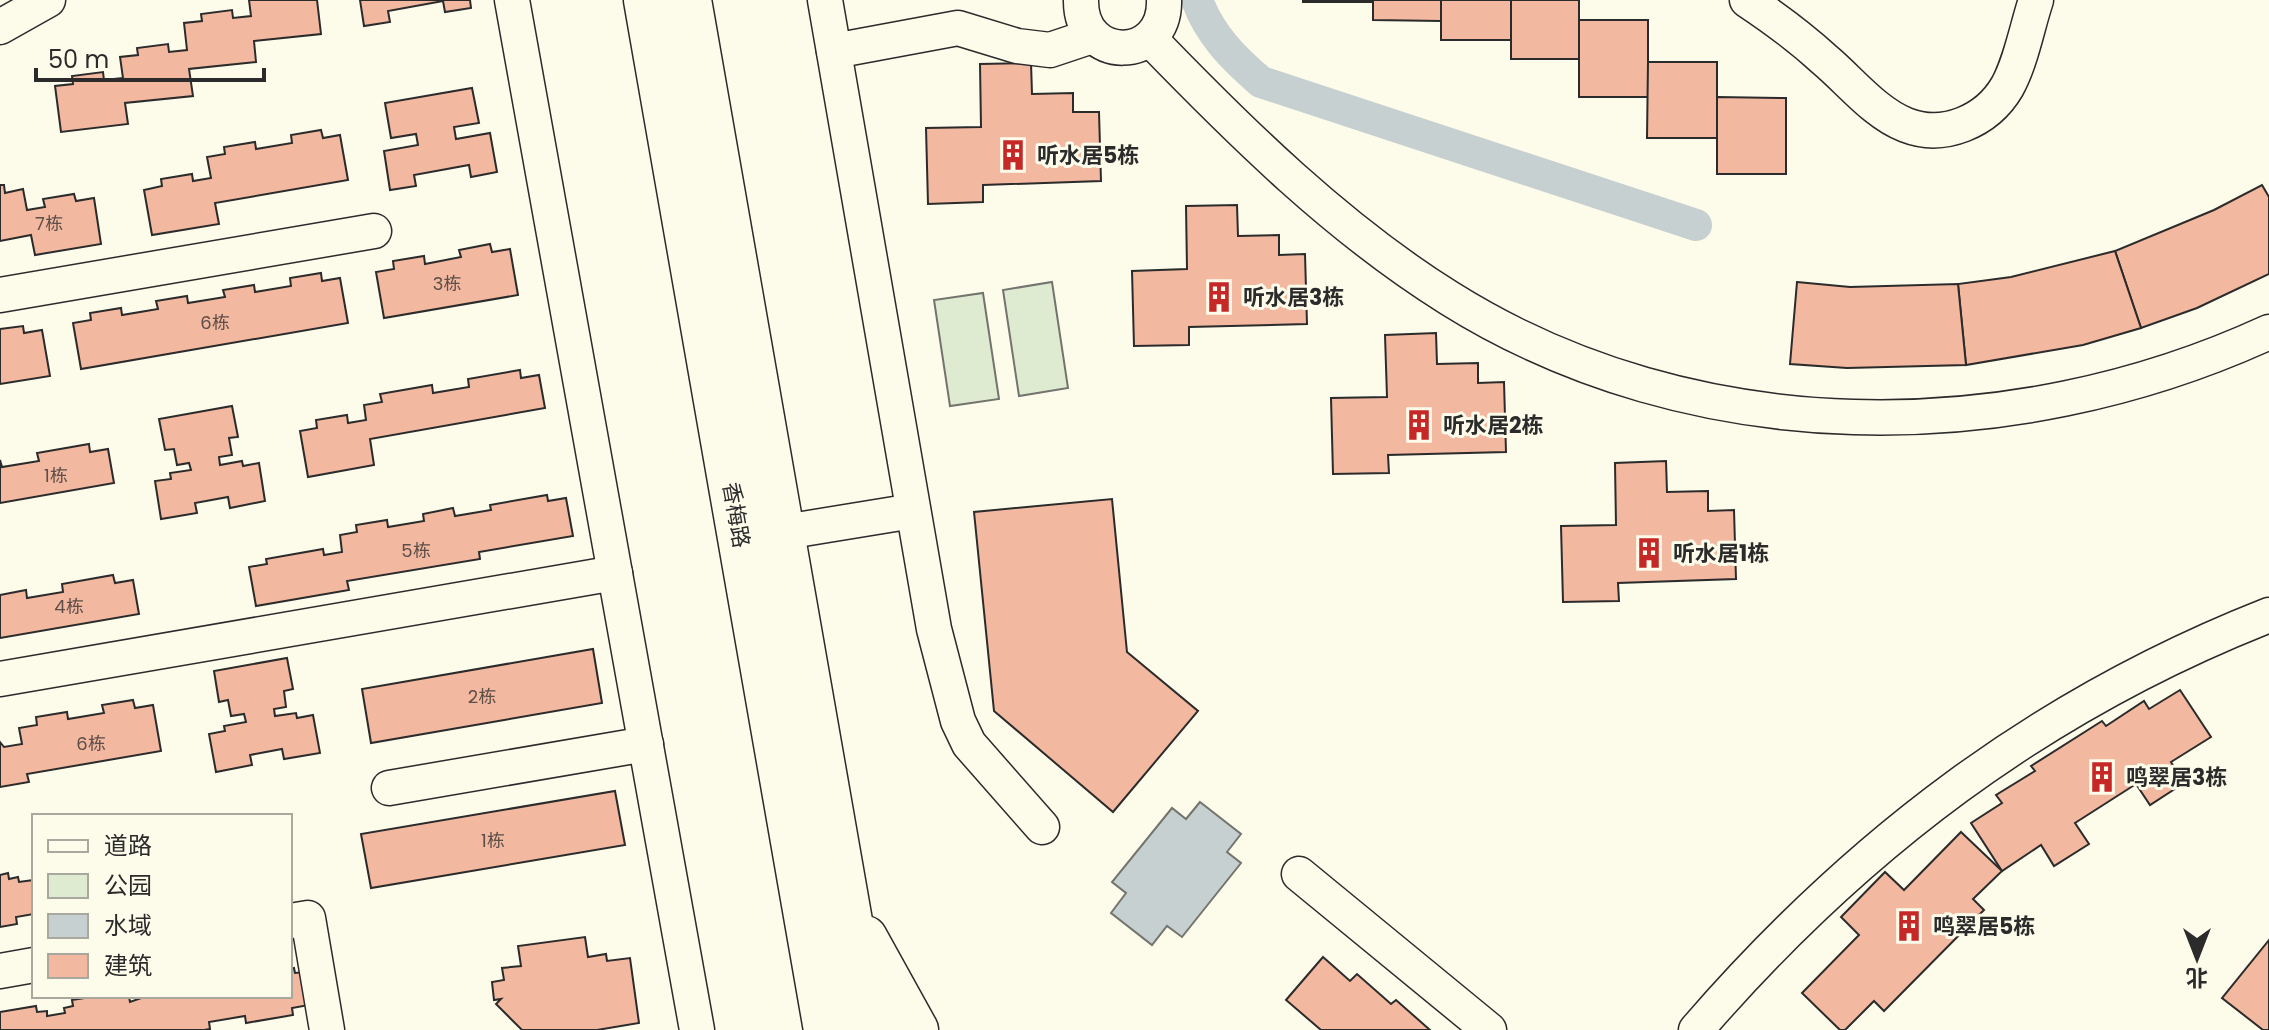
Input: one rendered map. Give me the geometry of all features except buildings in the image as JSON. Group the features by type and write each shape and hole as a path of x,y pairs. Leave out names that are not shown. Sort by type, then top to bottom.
{"main road":[{"name":"香梅路","path":"646,0 762,536 841,874 869,1030"},
{"name":"香梅路","path":"689,0 762,536 808,927 826,1030"},
{"path":"841,874 856,916 916,1030"},
{"path":"796,1030 808,927"}],"street":[{"path":"0,27 48,0"},
{"path":"512,0 697,1030"},
{"path":"825,0 934,629 958,721 969,744 1042,827"},
{"path":"1081,0 1081,13 1092,36 1104,44 1124,49 1150,39 1159,28 1164,0"},
{"path":"1747,0 1823,57 1882,110 1906,126 1936,131 1965,125 1990,109 2007,86 2036,0"},
{"path":"834,51 958,28 1017,46 1050,50 1092,36"},
{"path":"1150,39 1270,158 1401,266 1500,327 1594,368 1663,390 1720,404 1836,418 1952,415 2079,394 2141,378 2269,332"},
{"path":"0,295 374,231"},
{"path":"762,536 913,511"},
{"path":"0,679 615,573"},
{"path":"1696,1030 1762,954 1843,876 1930,805 2022,741 2119,684 2220,634 2269,615"},
{"path":"389,788 646,744"},
{"path":"1299,874 1489,1030"},
{"path":"856,916 888,971 931,1030"},
{"path":"292,921 308,918 327,1030"},
{"path":"0,971 32,965"}],"green space":[{"path":"1052,282 1068,388 1019,396 1003,290"},
{"path":"983,293 999,399 950,406 934,300"}],"water":[{"path":"1200,802 1241,834 1227,852 1241,863 1182,937 1167,926 1152,945 1111,913 1126,893 1112,882 1172,808 1186,819"}],"waterway":[{"path":"1197,0 1223,45 1261,82 1696,225"}],"place":[{"name":"听水居5栋","path":"1013,155"},
{"name":"听水居3栋","path":"1219,297"},
{"name":"听水居2栋","path":"1419,425"},
{"name":"听水居1栋","path":"1649,553"},
{"name":"鸣翠居3栋","path":"2102,777"},
{"name":"鸣翠居5栋","path":"1909,926"}]}
